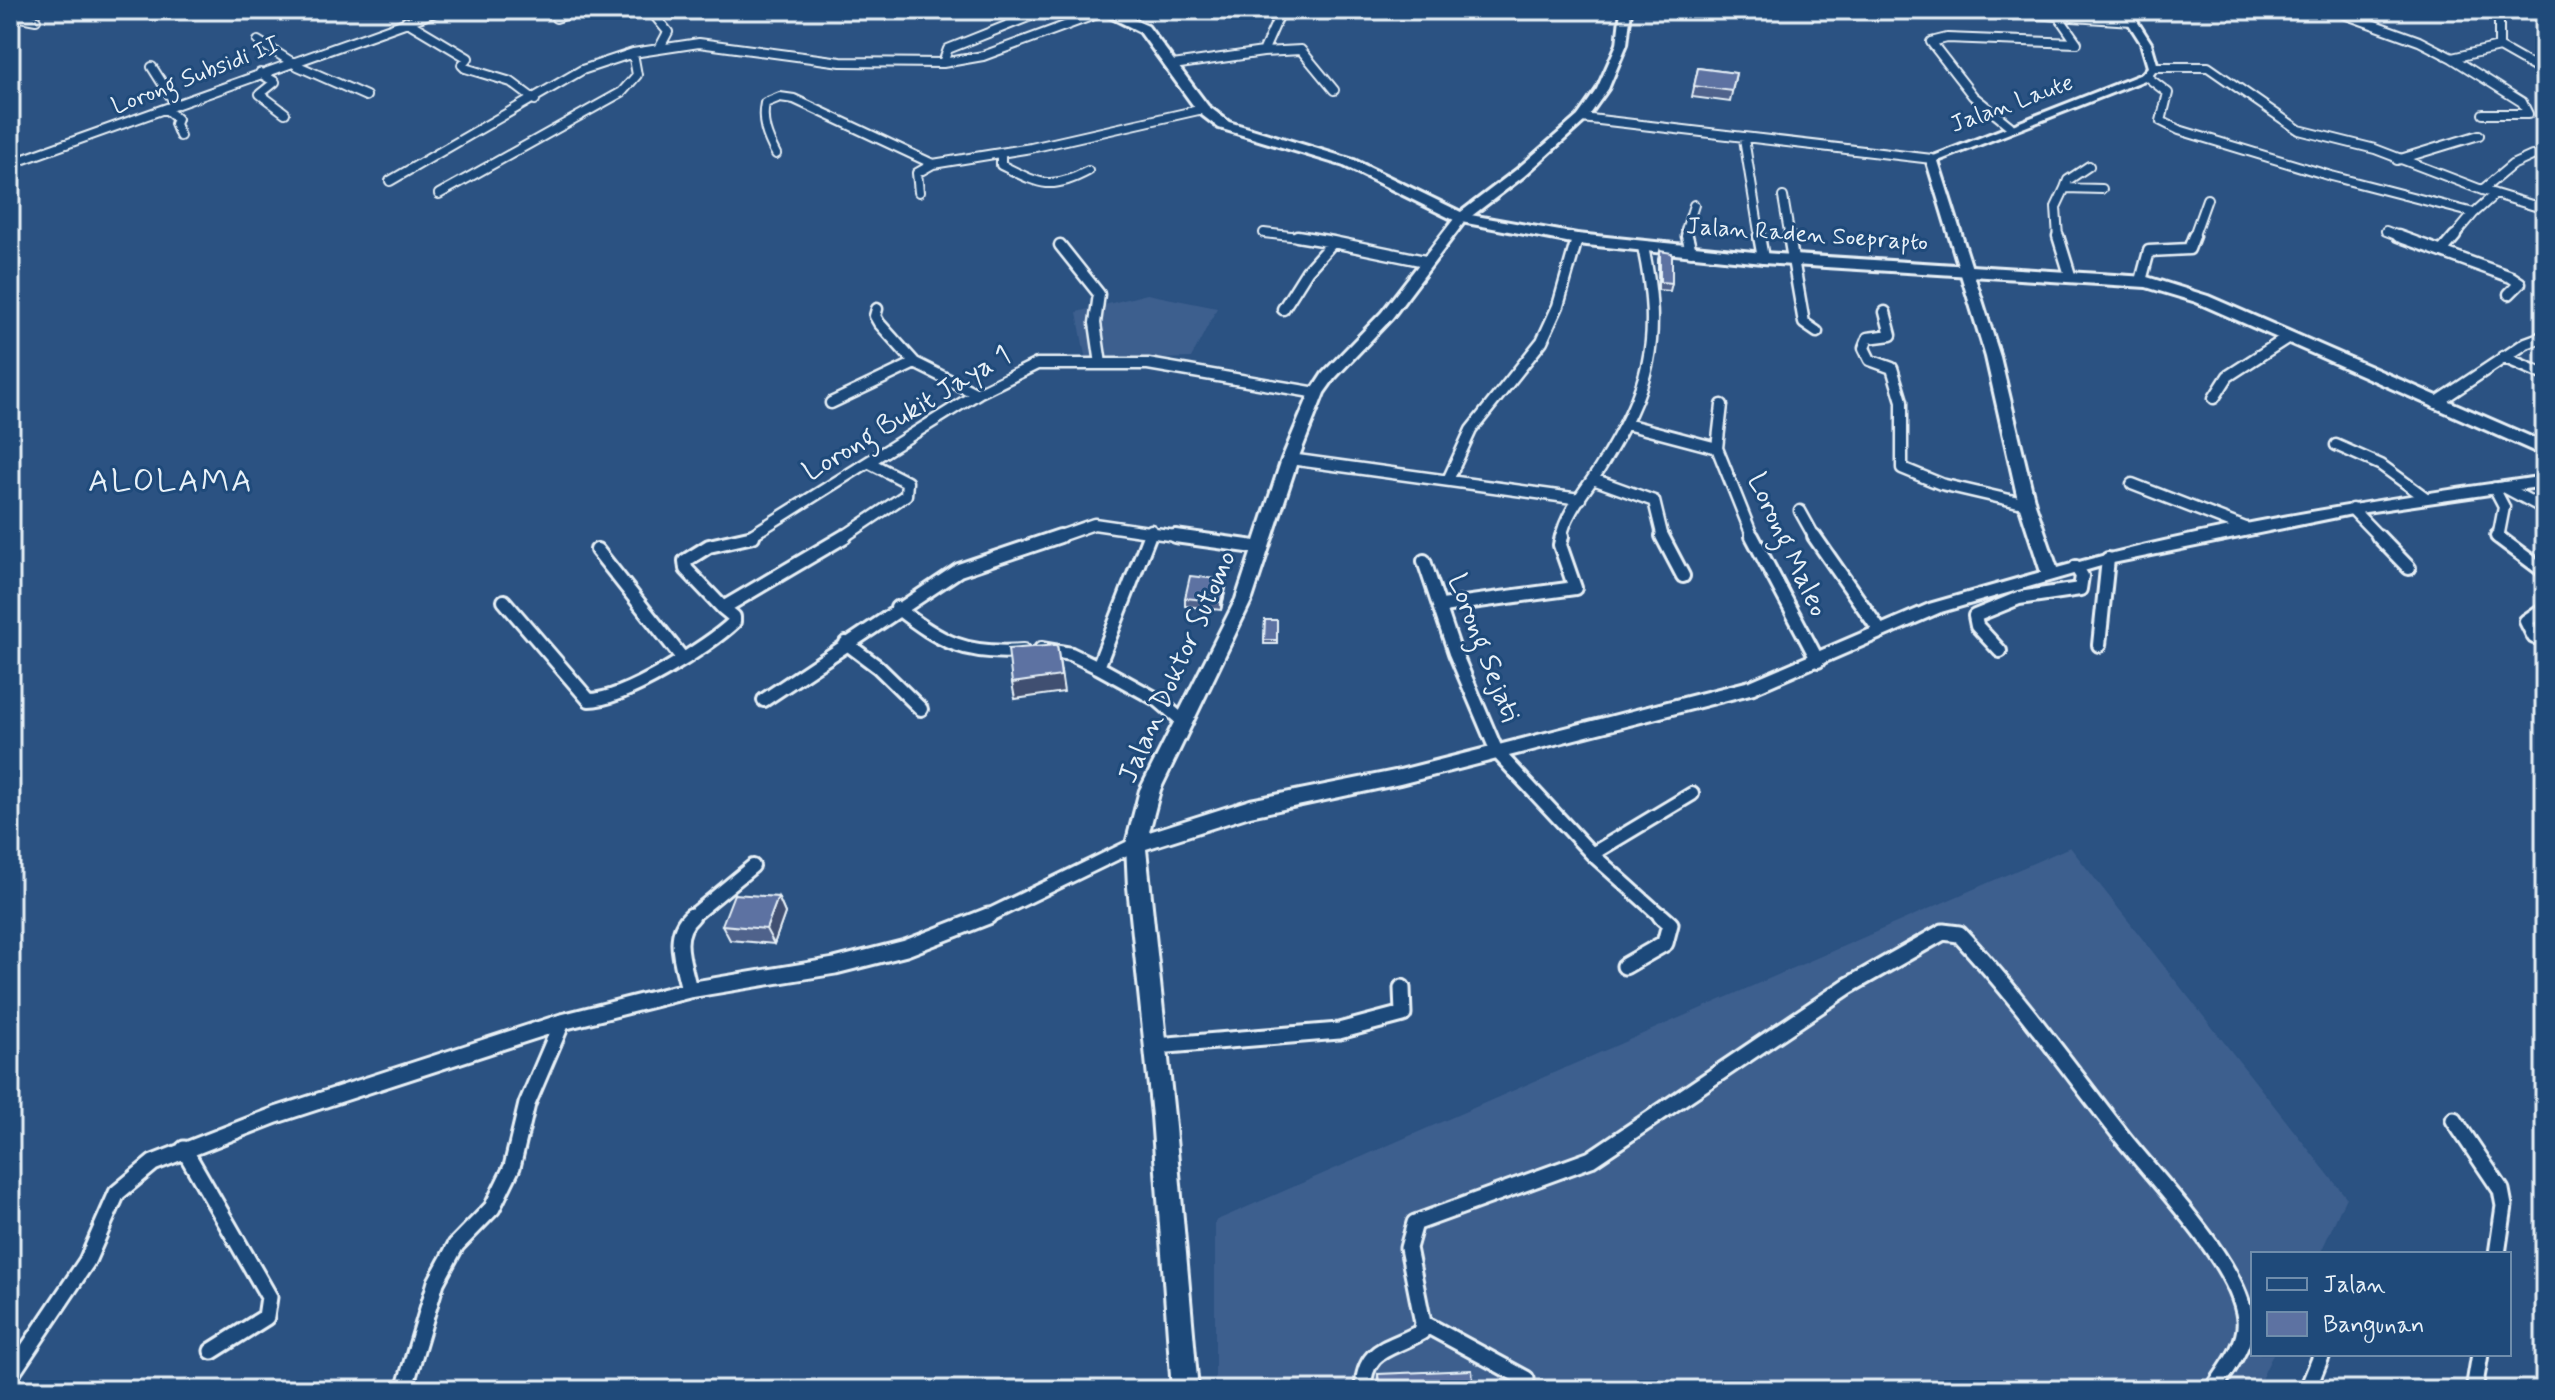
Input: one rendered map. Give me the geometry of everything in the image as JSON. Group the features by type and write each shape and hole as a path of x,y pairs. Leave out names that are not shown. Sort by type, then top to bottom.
{"highway":[{"name":"Jalan Raden Soeprapto","path":"1103,11 1144,29 1203,109 1234,130 1323,154 1377,174 1461,218 1577,239 1643,247 1796,261 2141,281 2202,299 2545,450"}],"street":[{"name":"Lorong Subsidi II","path":"10,164 441,10"},
{"path":"556,18 580,10"},
{"path":"650,10 668,32 660,47"},
{"path":"943,63 948,49 1046,10"},
{"path":"1263,52 1279,16 1298,10"},
{"name":"Jalan Doktor Sutomo","path":"1185,1390 1136,844 1150,790 1244,599 1290,459 1317,393 1328,376 1387,315 1425,261 1461,218 1520,173 1582,118 1602,89 1622,44 1626,10"},
{"path":"1994,10 2132,21"},
{"path":"2125,10 2151,54 2149,72 2168,93 2161,119 2169,126 2331,176 2474,213"},
{"path":"2333,10 2419,41 2452,58 2522,102 2528,114 2483,114"},
{"path":"2499,10 2499,47"},
{"path":"390,181 535,100 582,70 633,53 699,43 841,62 943,63 983,56 1103,11"},
{"path":"10,15 36,20"},
{"path":"2010,126 1973,96 1931,42 1947,38 2077,43 2058,16"},
{"path":"406,21 468,58 462,65 465,68 511,82 535,100"},
{"path":"258,41 366,96"},
{"path":"2452,58 2499,47 2545,73"},
{"path":"1173,65 1263,52 1301,50 1334,90"},
{"path":"439,194 622,92 638,79 640,70 633,53"},
{"path":"152,67 176,105"},
{"path":"2149,72 2208,67 2299,130 2375,149 2397,160 2545,209"},
{"name":"Jalan Laute","path":"2051,576 2027,504 1993,357 1932,159 2149,72"},
{"path":"260,73 275,84 260,94 285,113"},
{"path":"776,154 766,136 763,107 770,100 787,97 933,164"},
{"path":"166,109 177,119 175,124 180,136"},
{"path":"919,192 917,173 933,164 1001,154 1203,109"},
{"path":"1582,118 1932,159"},
{"path":"2397,160 2479,135"},
{"path":"1744,139 1763,258"},
{"path":"1001,154 1001,165 1049,187 1064,185 1088,171"},
{"path":"2482,190 2512,165 2532,156"},
{"path":"2070,275 2059,242 2056,209 2068,180 2089,166"},
{"path":"2065,188 2102,189"},
{"path":"2442,251 2474,213 2495,194"},
{"path":"1783,197 1804,323 1817,332"},
{"path":"2141,281 2149,251 2189,249 2207,199"},
{"path":"1691,251 1686,230 1694,205"},
{"path":"2386,231 2517,281 2519,286 2509,294"},
{"path":"1264,233 1296,234 1425,261"},
{"path":"1448,480 1471,430 1542,341 1558,306 1577,239"},
{"path":"1283,309 1307,271 1333,242"},
{"path":"1060,245 1099,294 1095,323 1101,364"},
{"path":"1442,606 1575,588 1560,545 1563,529 1626,424 1644,390 1652,361 1654,290 1643,247"},
{"path":"877,309 875,316 879,323 915,363 977,394"},
{"path":"1885,312 1891,335 1868,338 1864,348 1870,360 1892,368 1899,386 1902,401 1902,468 1941,484 2027,504"},
{"path":"2436,403 2503,357 2545,336"},
{"path":"2214,398 2228,376 2287,338"},
{"path":"2503,357 2545,375"},
{"path":"831,403 915,363"},
{"name":"Lorong Bukit Jaya 1","path":"720,604 686,569 685,561 692,553 755,535 977,394 1037,364 1175,367 1317,393"},
{"path":"1626,424 1717,448 1722,405"},
{"path":"2336,445 2381,465 2426,498"},
{"name":"Lorong Maleo","path":"1717,448 1762,557 1818,661"},
{"path":"1290,459 1580,499"},
{"path":"504,601 589,700 599,700 683,659 734,622 734,617 720,604 844,538 906,495 907,482 870,463"},
{"path":"1593,479 1654,501 1665,546 1683,576"},
{"path":"10,1376 87,1261 117,1193 153,1163 276,1115 562,1022 689,990 835,966 906,948 970,925 1136,844 1250,808 1400,777 1754,686 1935,608 2076,567 2352,509 2545,481"},
{"path":"2132,484 2248,529"},
{"path":"2499,488 2545,509"},
{"path":"2499,488 2504,507 2497,537 2545,572"},
{"path":"2352,509 2409,568"},
{"path":"1800,511 1827,558 1880,631"},
{"path":"764,700 897,608 959,570 1094,524 1262,548"},
{"path":"1098,667 1151,530"},
{"path":"597,550 683,659"},
{"path":"2099,645 2108,559"},
{"name":"Lorong Sejati","path":"1424,561 1442,606 1455,653 1497,752 1592,854 1670,924 1665,943 1625,966"},
{"path":"2000,651 1977,626 1975,616 2019,598 2080,589 2082,576 2076,567"},
{"path":"897,608 930,635 962,652 1054,649 1098,667 1158,700 1185,723"},
{"path":"2534,637 2526,621 2545,608"},
{"path":"846,643 878,667 921,709"},
{"path":"1592,854 1692,794"},
{"path":"689,990 679,939 683,924 753,866"},
{"path":"1363,1390 1364,1363 1371,1356 1421,1332 1423,1323 1408,1248 1415,1223 1591,1159 1848,986 1943,932 1959,934 2006,986 2225,1272 2240,1299 2245,1321 2239,1346 2213,1390"},
{"path":"1156,1046 1339,1031 1403,1014 1402,988"},
{"path":"404,1390 436,1282 456,1245 492,1208 505,1181 527,1104 562,1022"},
{"path":"2454,1120 2501,1190 2504,1206 2497,1252"},
{"path":"184,1149 269,1297 266,1317 212,1351"},
{"path":"1423,1323 1526,1379"},
{"path":"2315,1390 2311,1381 2321,1356"},
{"path":"2474,1390 2480,1356"}],"shaded area":[{"path":"1147,294 1217,308 1191,358 1086,361 1077,312"},
{"path":"2070,847 2346,1197 2321,1252 2251,1252 2251,1356 2272,1356 2256,1390 1215,1390 1215,1221"}],"building":[{"path":"1698,68 1736,73 1732,91 1694,86"},
{"path":"1660,251 1672,253 1672,283 1660,282"},
{"path":"1190,576 1226,580 1221,602 1185,598"},
{"path":"1265,620 1277,620 1277,640 1264,640"},
{"path":"1057,645 1061,676 1012,683 1008,649"},
{"path":"734,894 778,897 766,929 722,925"},
{"path":"1472,1370 1474,1390 1380,1390 1378,1374"}],"district":[{"name":"ALOLAMA","path":"171,482"}]}
